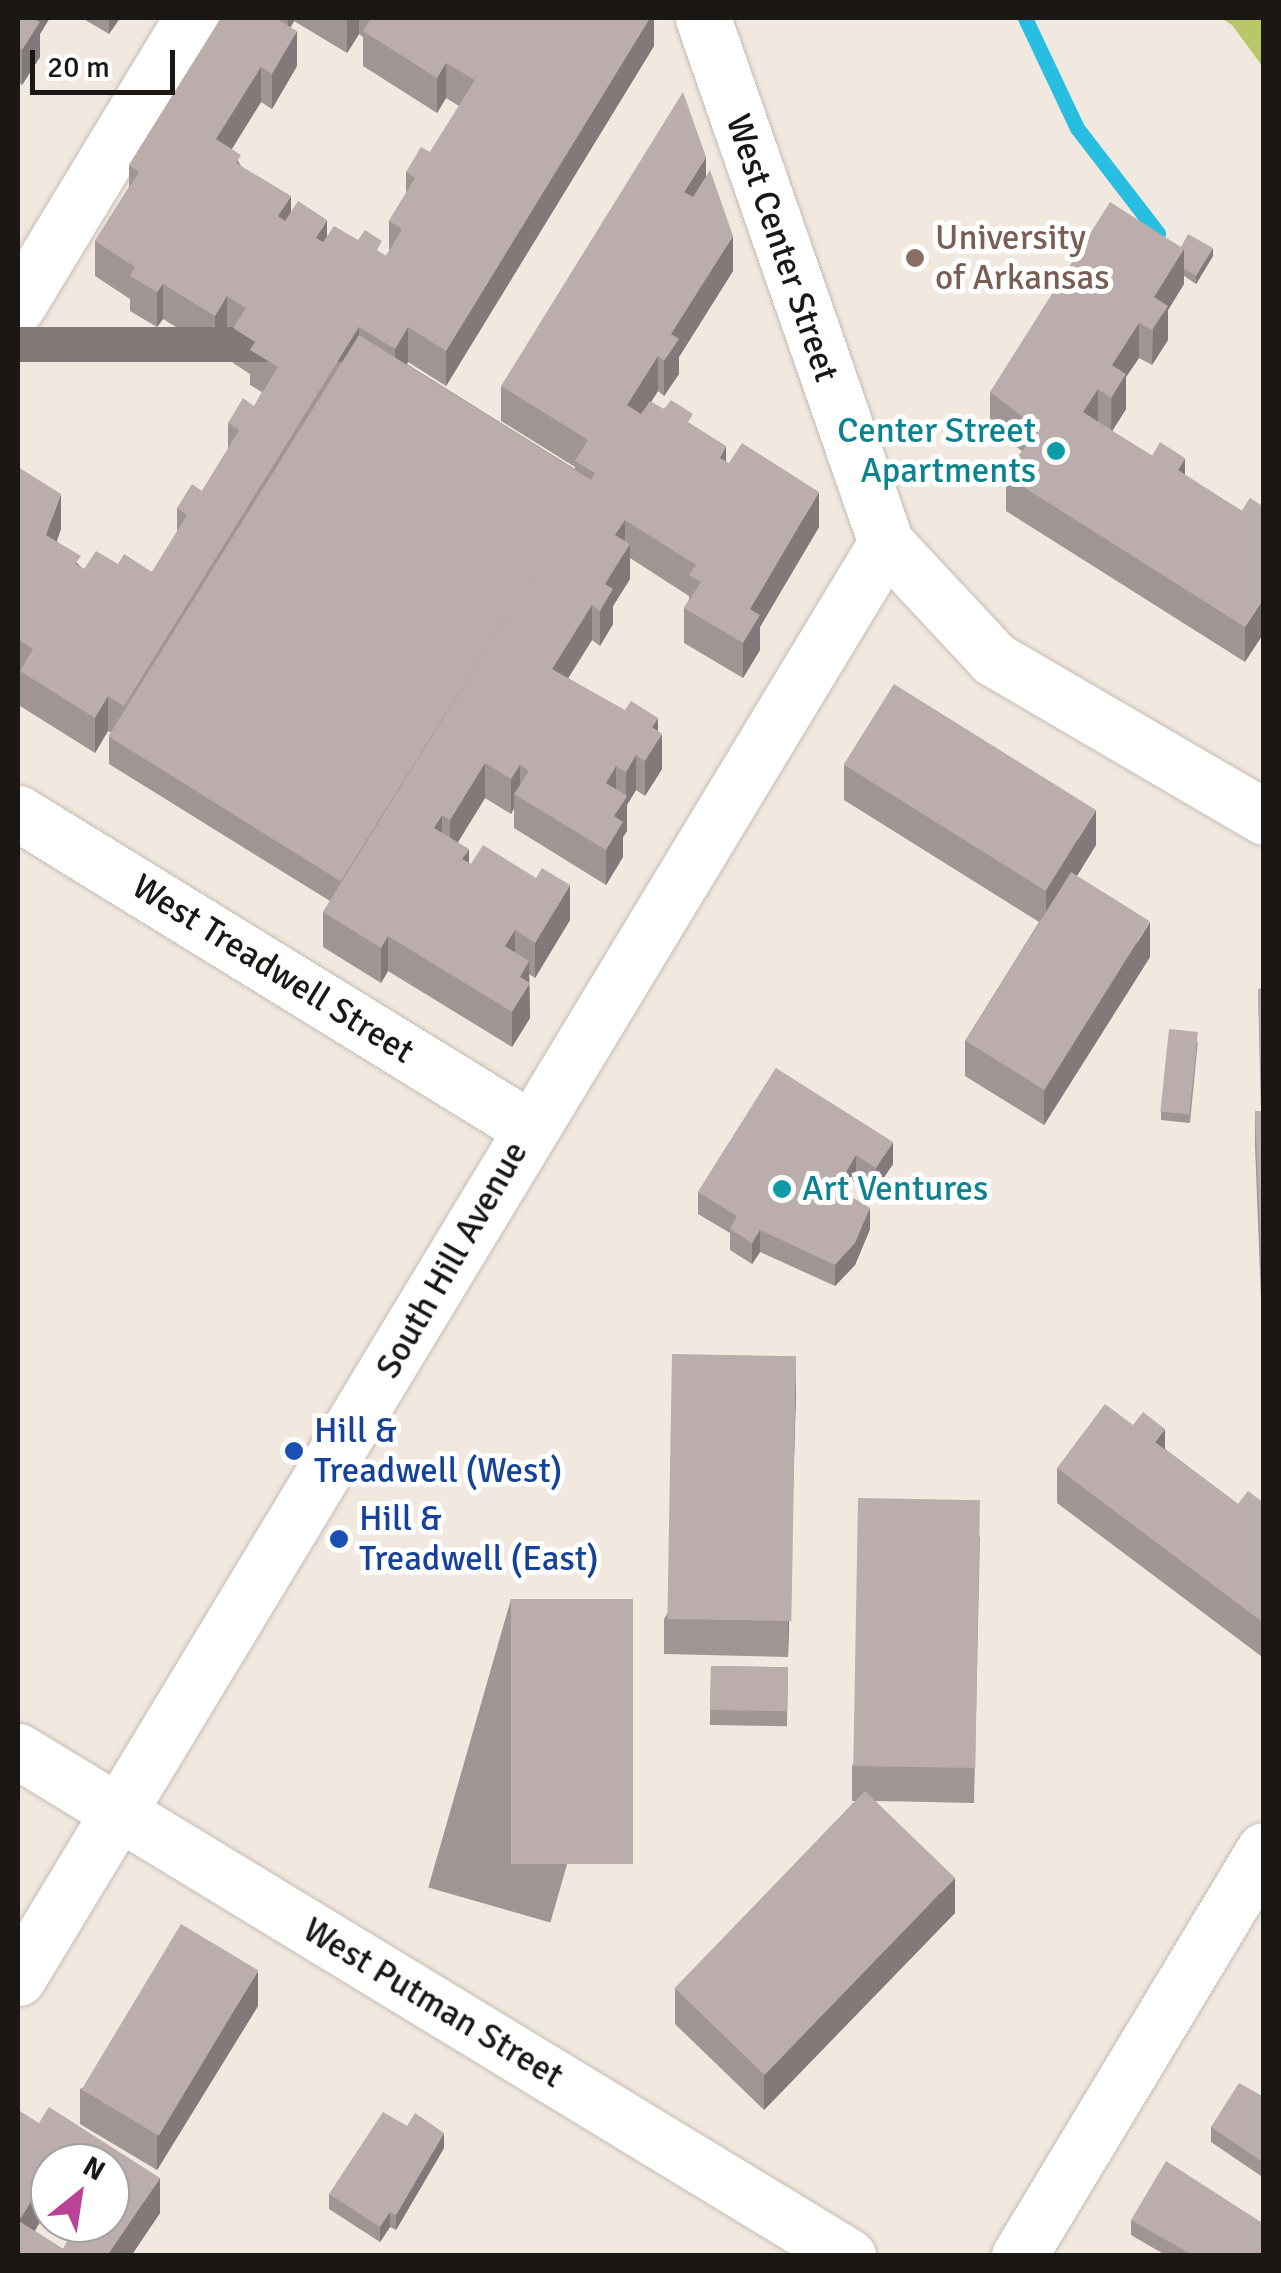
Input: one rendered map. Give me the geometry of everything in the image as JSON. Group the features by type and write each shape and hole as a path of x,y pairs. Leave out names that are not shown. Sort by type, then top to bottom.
{"street":[{"path":"18,304 192,18"},
{"name":"West Center Street","path":"703,18 886,542 994,658 1264,817"},
{"name":"South Hill Avenue","path":"18,1978 487,1211 528,1127 886,542"},
{"name":"West Treadwell Street","path":"18,812 528,1127"},
{"name":"West Putman Street","path":"18,1750 848,2256"},
{"path":"1019,2256 1264,1850"}],"green space":[{"path":"1221,18 1263,18 1263,67 1232,25"}],"building":[{"path":"18,18 40,22 22,50 18,47"},
{"path":"221,18 275,18 297,31 272,74 261,67 216,139 241,155 236,163 291,196 278,216 285,221 298,201 327,220 316,238 323,242 334,226 358,240 365,230 382,241 377,250 386,256 402,229 389,221 415,178 406,172 421,147 430,152 475,80 446,63 437,78 363,31 371,18 650,18 446,351 408,327 395,349 359,327 124,706 108,696 95,718 20,671 33,649 18,639 18,467 61,494 46,535 81,556 75,564 84,569 96,551 118,564 124,554 152,572 187,515 177,508 192,484 202,491 239,430 228,423 243,398 254,406 278,367 250,350 255,342 233,328 246,308 227,296 215,316 163,284 157,292 130,276 135,267 95,241 139,172 129,165"},
{"path":"683,92 706,157 684,192 693,197 710,170 733,236 671,334 679,339 664,361 658,356 627,405 641,414 650,401 664,409 671,400 693,414 688,422 726,446 720,458 729,463 742,443 819,492 750,609 760,615 743,643 684,608 701,582 689,575 696,565 625,520 615,535 630,544 605,584 613,589 600,611 592,605 552,669 625,710 631,701 658,718 652,727 662,734 645,761 636,755 626,772 616,766 606,783 627,796 614,816 623,822 606,850 514,794 529,771 520,765 511,779 485,763 450,820 442,815 434,828 469,849 462,859 471,864 483,845 536,878 542,868 570,885 535,943 515,930 505,946 529,961 520,977 530,983 512,1012 388,936 381,948 323,912 595,473 575,461 588,440 501,386"},
{"name":"Center Street Apartments","path":"1110,202 1184,249 1154,297 1168,306 1152,330 1139,323 1112,365 1126,374 1111,398 1098,389 1083,412 1152,456 1160,442 1185,458 1178,470 1242,511 1250,498 1264,507 1264,598 1245,627 1006,476 1037,428 990,392"},
{"path":"1188,234 1213,248 1196,276 1184,269 1181,247"},
{"path":"359,335 591,480 341,881 108,736"},
{"path":"894,684 1096,810 1045,891 844,765"},
{"path":"1071,872 1150,921 1044,1090 966,1041"},
{"path":"1264,988 1264,1338 1255,1111 1262,1111 1258,989"},
{"path":"1169,1029 1198,1032 1189,1115 1160,1112"},
{"name":"Art Ventures","path":"776,1068 893,1142 876,1168 856,1155 837,1188 870,1208 855,1243 835,1265 760,1230 752,1243 730,1229 737,1216 698,1192"},
{"path":"672,1354 796,1356 791,1621 667,1619"},
{"path":"1105,1404 1133,1425 1143,1412 1165,1429 1155,1442 1238,1504 1248,1491 1264,1503 1261,1621 1057,1468"},
{"path":"858,1498 980,1500 975,1768 853,1766"},
{"path":"511,1599 633,1599 633,1864 511,1864"},
{"path":"711,1666 788,1667 787,1711 710,1710"},
{"path":"865,1791 955,1878 765,2075 675,1988"},
{"path":"181,1924 258,1970 159,2136 82,2089"},
{"path":"1239,2083 1264,2097 1264,2163 1211,2127"},
{"path":"49,2107 105,2143 30,2143 30,2203 19,2221 30,2228 30,2243 54,2243 63,2249 67,2243 116,2243 107,2256 18,2256 18,2110 39,2123"},
{"path":"383,2112 407,2126 415,2113 444,2133 396,2215 390,2212 380,2227 329,2194"},
{"path":"130,2159 160,2178 130,2222"},
{"path":"1166,2161 1264,2224 1264,2256 1194,2256 1131,2220"}],"waterway":[{"path":"1025,18 1077,128 1158,233"}],"place":[{"name":"University of Arkansas","path":"915,258"},
{"name":"Center Street Apartments","path":"1056,451"},
{"name":"Art Ventures","path":"782,1189"},
{"name":"Hill & Treadwell (West)","path":"294,1451"},
{"name":"Hill & Treadwell (East)","path":"339,1539"}]}
